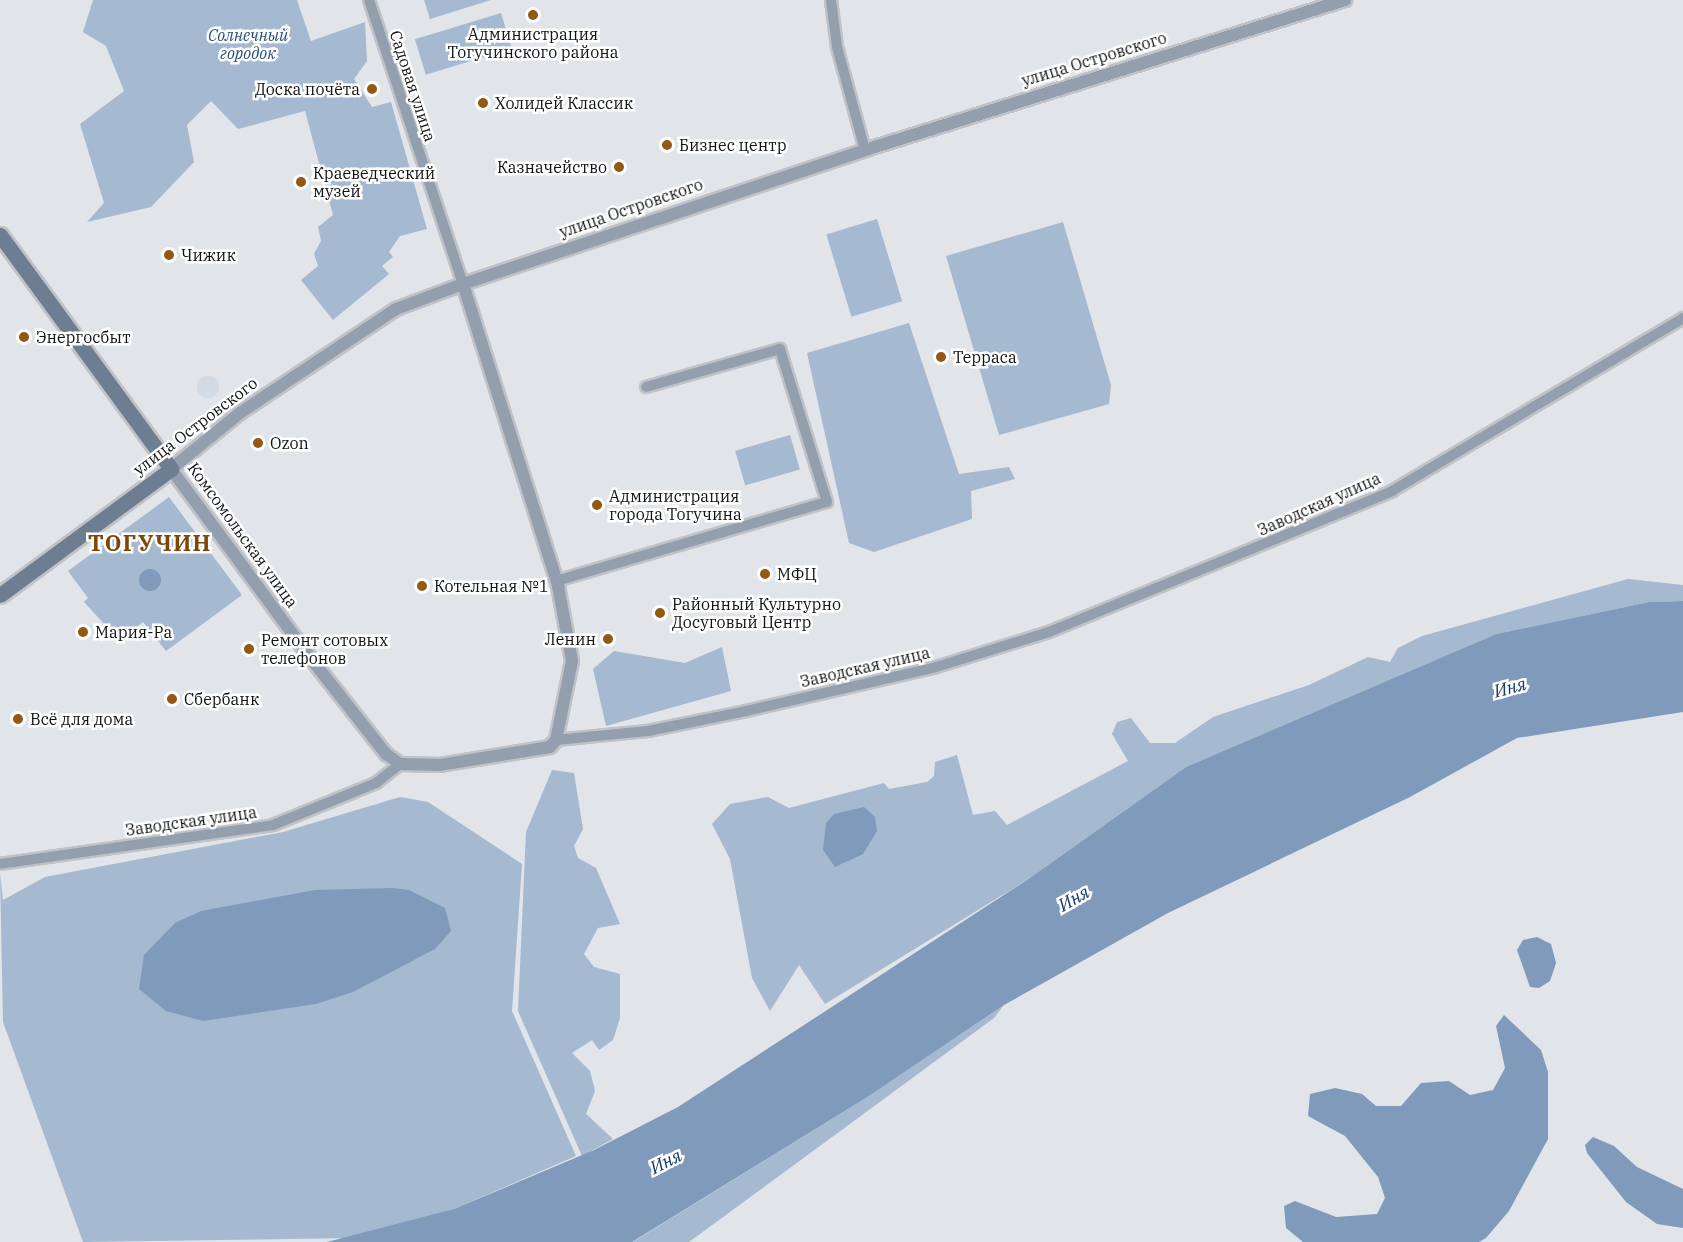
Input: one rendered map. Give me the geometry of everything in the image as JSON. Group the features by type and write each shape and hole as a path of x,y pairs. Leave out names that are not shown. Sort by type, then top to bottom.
{"main road":[{"name":"Комсомольская улица","path":"0,235 171,469"},
{"name":"улица Островского","path":"2,591 171,469"}],"street":[{"name":"Садовая улица","path":"369,0 463,284"},
{"path":"831,0 837,47 866,150"},
{"name":"улица Островского","path":"171,469 240,413 359,331 396,309 463,284 866,150 1345,0"},
{"path":"463,284 556,581 572,661 556,740"},
{"name":"Заводская улица","path":"0,864 273,825 376,783 400,764 486,759 550,747 556,740 648,731 746,711 973,658 1049,632 1392,491 1683,318"},
{"path":"556,581 827,502 780,349 646,387"},
{"name":"Комсомольская улица","path":"171,469 309,656 386,754 400,764"}],"shaded area":[{"path":"208,376 216,379 219,387 216,395 208,398 200,395 197,387 200,379"}],"green space":[{"name":"Солнечный городок","path":"93,0 297,0 311,41 365,22 367,61 354,79 372,107 391,102 427,229 400,236 389,252 393,257 382,266 389,274 333,320 301,280 318,266 314,254 321,241 318,227 333,215 305,111 238,129 211,101 187,125 194,162 151,207 87,222 104,203 80,124 124,91 106,46 83,32"},
{"path":"424,0 491,0 430,19"},
{"path":"501,13 512,48 426,75 415,39"},
{"path":"877,219 902,301 851,317 826,234"},
{"path":"1063,222 1111,385 1109,404 999,435 946,256"},
{"path":"909,323 959,474 1009,467 1015,479 971,491 972,519 874,552 849,543 807,353"},
{"path":"790,435 800,470 745,485 735,451"},
{"path":"169,497 242,595 166,651 143,622 119,640 84,602 88,598 68,571"},
{"path":"1628,579 1683,585 1683,601 1649,602 1496,634 1186,767 1027,880 825,1004 799,965 770,1011 752,978 730,859 712,824 730,804 768,797 789,808 884,783 889,789 927,782 934,776 935,762 957,755 973,815 995,811 1007,825 1128,761 1112,734 1117,722 1131,718 1150,743 1175,743 1213,717 1309,685 1368,657 1390,662 1398,648 1422,636"},
{"path":"722,647 731,691 606,726 593,669 614,651 685,663"},
{"path":"552,770 574,773 583,829 574,846 578,858 596,868 620,924 598,928 584,954 594,967 620,974 620,1018 613,1040 599,1050 592,1040 572,1053 590,1071 595,1091 586,1114 613,1139 582,1156 518,1011 526,832"},
{"path":"400,797 428,802 522,864 512,1011 576,1156 454,1209 355,1238 83,1242 3,1022 0,873 3,900 45,877 283,832"},
{"path":"1004,1005 994,1018 689,1242 633,1242 869,1096"}],"water":[{"path":"150,569 158,572 161,580 158,588 150,591 142,588 139,580 142,572"},
{"name":"Иня","path":"1683,601 1683,712 1517,738 1410,797 1168,913 1004,1005 869,1096 632,1242 327,1242 454,1209 594,1150 678,1107 1027,880 1186,767 1496,634 1649,602"},
{"path":"864,807 875,817 877,831 863,854 835,867 823,850 826,823 834,814"},
{"path":"392,888 409,890 445,908 451,931 435,949 353,992 316,1004 203,1021 166,1011 139,989 144,955 175,923 201,911 315,890"},
{"path":"1537,937 1551,944 1556,963 1550,981 1539,988 1530,987 1517,950 1523,940"},
{"path":"1504,1015 1541,1050 1548,1072 1548,1139 1509,1211 1486,1238 1479,1242 1303,1242 1286,1228 1284,1206 1295,1201 1336,1217 1377,1214 1385,1198 1378,1177 1345,1136 1308,1116 1310,1094 1335,1088 1362,1094 1376,1106 1401,1106 1421,1083 1449,1081 1470,1095 1493,1090 1505,1068 1496,1026"},
{"path":"1593,1137 1614,1146 1637,1167 1683,1189 1683,1228 1657,1224 1626,1202 1587,1153 1585,1145"}],"place":[{"name":"Администрация Тогучинского района","path":"533,15"},
{"name":"Доска почёта","path":"372,89"},
{"name":"Холидей Классик","path":"483,103"},
{"name":"Бизнес центр","path":"667,145"},
{"name":"Казначейство","path":"619,167"},
{"name":"Краеведческий музей","path":"301,182"},
{"name":"Чижик","path":"169,255"},
{"name":"Энергосбыт","path":"24,337"},
{"name":"Терраса","path":"941,357"},
{"name":"Ozon","path":"258,443"},
{"name":"Администрация города Тогучина","path":"597,505"},
{"name":"МФЦ","path":"765,574"},
{"name":"Котельная №1","path":"422,586"},
{"name":"Районный Культурно Досуговый Центр","path":"660,613"},
{"name":"Мария-Ра","path":"83,632"},
{"name":"Ленин","path":"608,639"},
{"name":"Ремонт сотовых телефонов","path":"249,649"},
{"name":"Сбербанк","path":"172,699"},
{"name":"Всё для дома","path":"18,719"}],"district":[{"name":"ТОГУЧИН","path":"150,543"}]}
